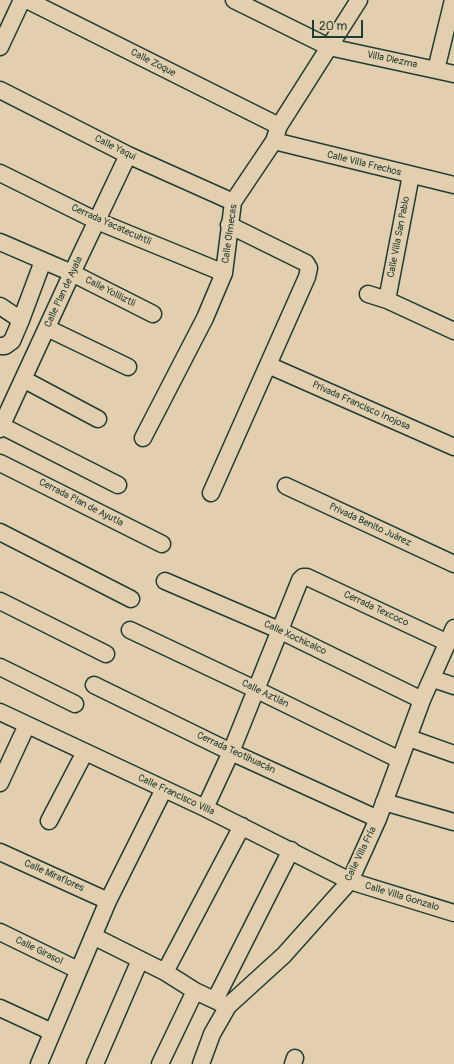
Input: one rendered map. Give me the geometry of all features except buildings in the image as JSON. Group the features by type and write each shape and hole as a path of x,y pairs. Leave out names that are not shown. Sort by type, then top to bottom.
{"street":[{"path":"0,47 22,0"},
{"name":"Calle Zoque","path":"27,0 279,126"},
{"name":"Villa Diezma","path":"234,0 329,47 454,74"},
{"name":"Calle Olmecas","path":"143,438 205,318 224,273 233,202 274,141 279,126 359,0"},
{"path":"436,70 453,0"},
{"name":"Calle Yaqui","path":"0,90 128,155 233,202"},
{"name":"Calle Villa Frechos","path":"274,141 454,185"},
{"name":"Calle Plan de Ayala","path":"1,427 128,155"},
{"name":"Cerrada Yacatecuhtli","path":"0,173 97,221 224,273"},
{"name":"Calle Villa San Pablo","path":"387,300 411,175"},
{"path":"211,493 307,277 309,268 306,263 229,225"},
{"name":"Calle Yoliliztli","path":"0,242 72,273 153,314"},
{"path":"0,346 5,346 12,341 22,320 43,261"},
{"path":"368,294 387,300 454,331"},
{"path":"0,306 22,320"},
{"path":"47,328 128,367"},
{"name":"Privada Francisco Inojosa","path":"268,365 454,447"},
{"path":"23,379 98,419"},
{"path":"1,427 118,485"},
{"name":"Cerrada Plan de Ayutla","path":"0,462 162,544"},
{"name":"Privada Benito Juárez","path":"286,486 454,564"},
{"path":"0,532 131,599"},
{"name":"Cerrada Texcoco","path":"279,630 300,580 303,577 307,577 448,643"},
{"name":"Calle Xochicalco","path":"165,581 279,630 422,700"},
{"path":"0,601 106,654"},
{"name":"Calle Villa Fría","path":"201,1064 222,1003 284,955 350,881 378,819 422,700 454,628"},
{"name":"Calle Aztlán","path":"130,630 400,760"},
{"path":"205,808 231,752 257,690 279,630"},
{"path":"0,667 75,704"},
{"path":"433,678 454,686"},
{"name":"Cerrada Teotihuacán","path":"94,685 231,752 378,819"},
{"name":"Calle Francisco Villa","path":"0,712 205,808 350,881"},
{"path":"0,784 27,725"},
{"path":"409,738 454,754"},
{"path":"49,821 85,752"},
{"path":"39,1064 108,900 164,789"},
{"path":"384,802 454,822"},
{"path":"165,972 242,826"},
{"path":"93,936 165,972 195,992 222,1003 291,850"},
{"name":"Calle Miraflores","path":"0,852 108,900"},
{"name":"Calle Villa Gonzalo","path":"350,881 454,913"},
{"name":"Calle Girasol","path":"0,932 78,970"},
{"path":"95,1064 140,960"},
{"path":"160,1064 195,992"},
{"path":"0,1008 52,1032"}]}
